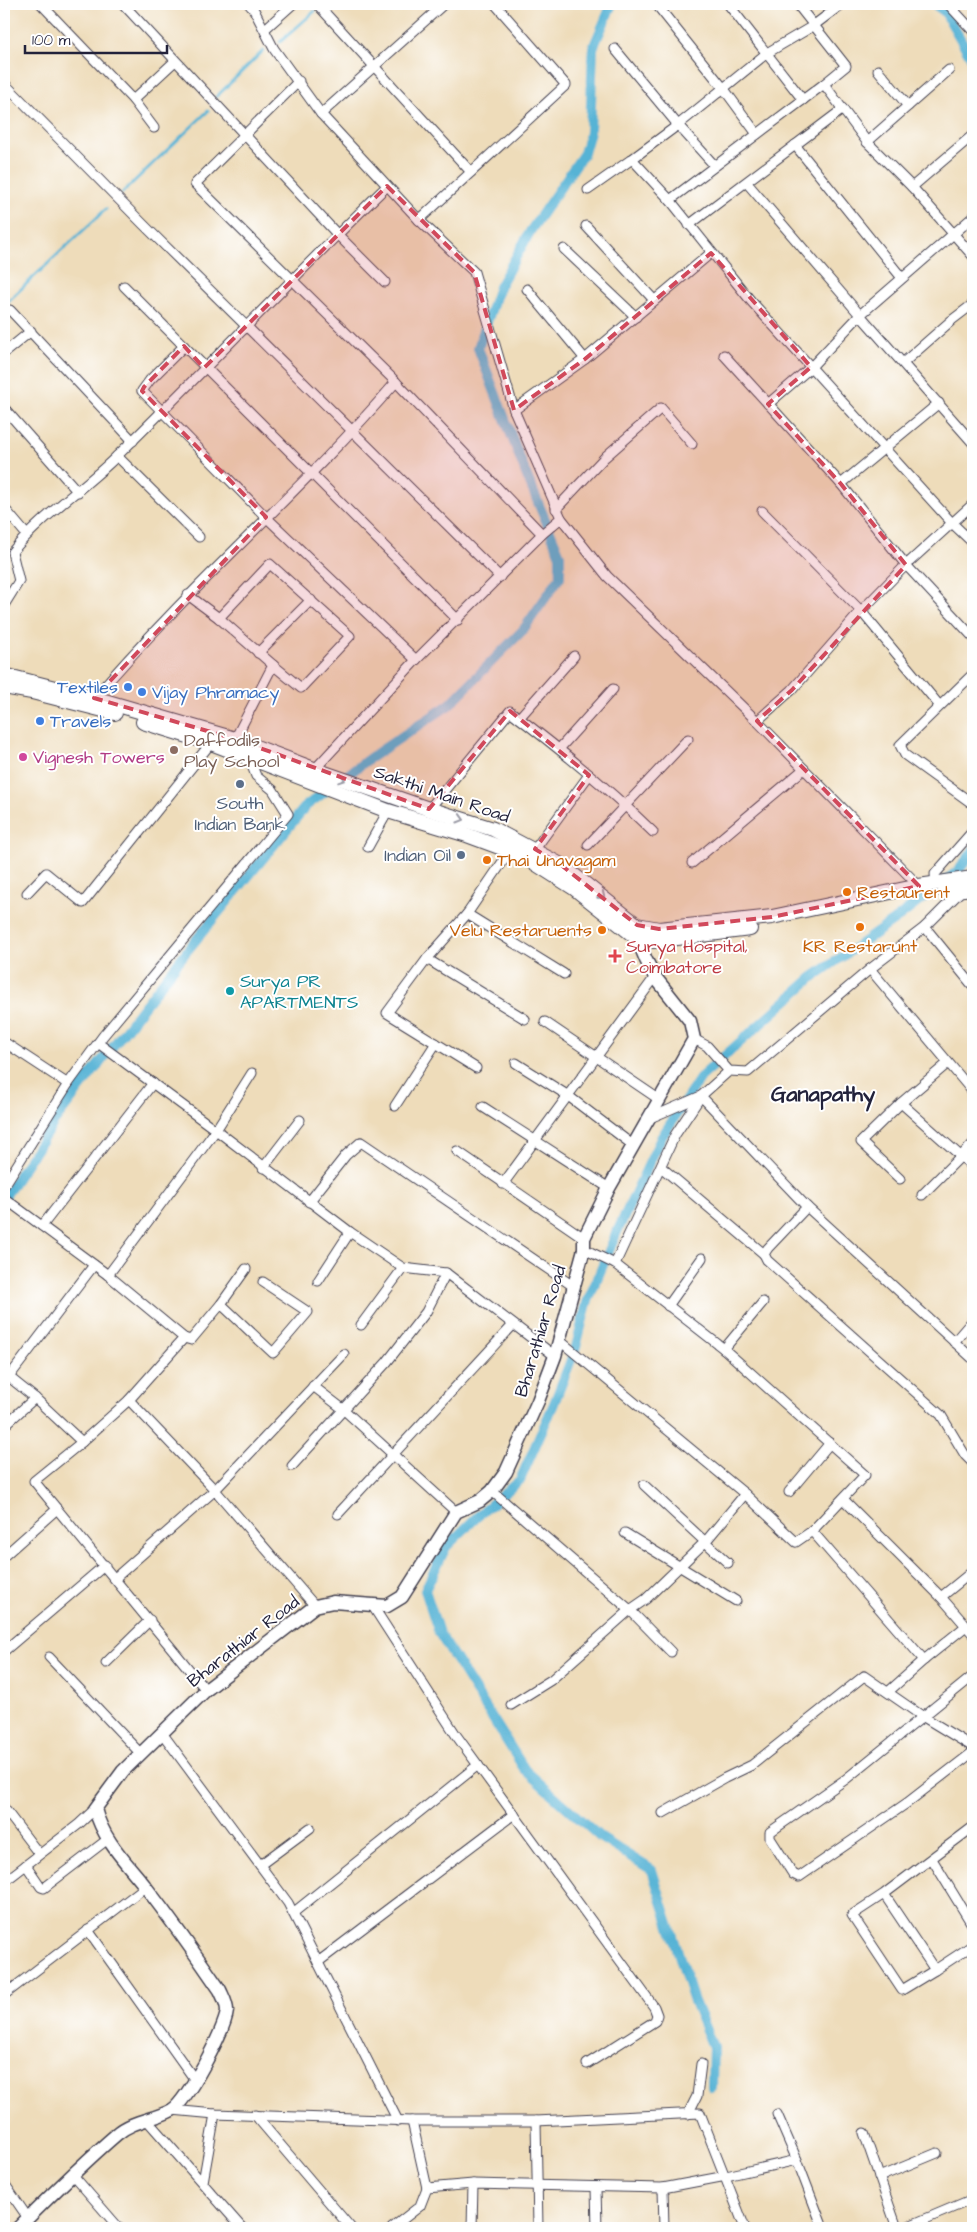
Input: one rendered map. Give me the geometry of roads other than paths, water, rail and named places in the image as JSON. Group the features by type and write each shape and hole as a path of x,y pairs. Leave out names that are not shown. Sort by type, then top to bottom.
{"highway":[{"name":"Sakthi Main Road","path":"4,674 235,739 313,774 365,787 493,829 535,849 561,865 637,931 772,916 920,886 970,883"},
{"path":"4,687 32,692 130,718 248,758 313,774 352,797 388,811 464,834 530,860 637,931 660,940 783,924 901,899 940,886"}],"main road":[{"path":"637,931 654,977 690,1021 694,1039"},
{"name":"Bharathiar Road","path":"95,1809 123,1771 206,1690 315,1606 333,1602 388,1606 402,1597 456,1512 480,1501 492,1491 510,1464 538,1401 555,1356 572,1286 585,1246 609,1188 651,1118 694,1039"},
{"path":"18,2228 72,2174 119,2132 146,2119 172,2110 184,2097 195,2080 218,2037 227,2012 226,2002 208,1974 108,1839 99,1823 95,1809"}],"street":[{"path":"41,4 134,100 154,128"},
{"path":"123,4 174,62 385,282"},
{"path":"249,4 265,29 274,49 299,81 321,114 419,220 474,272 514,410 560,519 606,576 757,720 920,886"},
{"path":"265,29 293,4"},
{"path":"317,4 471,172"},
{"path":"321,114 444,4"},
{"path":"419,220 566,85 495,4"},
{"path":"656,4 724,89 757,134"},
{"path":"728,4 803,100"},
{"path":"670,200 846,66 812,26 797,4"},
{"path":"588,190 678,125 767,53 812,26 842,4"},
{"path":"948,4 971,25"},
{"path":"615,49 714,165"},
{"path":"134,100 174,62"},
{"path":"878,70 908,106"},
{"path":"867,142 948,70"},
{"path":"299,81 195,184 293,278 542,534"},
{"path":"4,83 500,577"},
{"path":"824,84 867,142 912,187 973,256"},
{"path":"689,225 843,109"},
{"path":"912,187 973,135"},
{"path":"795,145 902,278"},
{"path":"632,159 670,200 711,253 811,367 952,523 973,543"},
{"path":"747,182 860,315 973,443"},
{"path":"4,605 20,581 12,552 26,534 78,492 133,441 293,278 387,186"},
{"path":"768,404 811,367 860,315 973,217"},
{"path":"586,226 654,300"},
{"path":"564,249 636,317"},
{"path":"514,410 585,359 711,253"},
{"path":"124,286 458,620"},
{"path":"527,289 585,359"},
{"path":"903,363 973,304"},
{"path":"10,310 133,441"},
{"path":"4,353 31,331"},
{"path":"184,346 150,380 142,391 266,517 416,660"},
{"path":"724,355 841,484 906,565 973,637"},
{"path":"94,698 188,595 353,431 396,382"},
{"path":"841,484 938,403"},
{"path":"4,408 78,492"},
{"path":"556,509 605,457 661,408 692,444"},
{"path":"117,456 199,537"},
{"path":"757,720 792,690 860,611 906,565 973,504"},
{"path":"4,508 26,534"},
{"path":"762,511 860,611 939,705"},
{"path":"313,774 416,660 542,534 560,519"},
{"path":"188,595 219,618 301,688 350,636 270,564 219,618"},
{"path":"258,652 311,600"},
{"path":"519,718 574,656"},
{"path":"235,739 273,665"},
{"path":"973,674 900,745 905,756 973,804"},
{"path":"560,748 613,689"},
{"path":"429,809 510,711 560,748 625,805 652,832"},
{"path":"588,845 688,739"},
{"path":"27,892 46,874 83,902 211,744"},
{"path":"4,1186 68,1084 98,1043 288,814 273,790 256,776 248,758"},
{"path":"692,863 804,768"},
{"path":"535,849 589,775"},
{"path":"368,847 388,811"},
{"path":"940,886 934,874 973,831"},
{"path":"476,1068 387,1013 427,959 468,914 510,851"},
{"path":"615,1264 675,1135 700,1096 728,1071 748,1072 870,969 926,928 970,883"},
{"path":"468,914 564,974"},
{"path":"926,928 973,986"},
{"path":"427,959 525,1019"},
{"path":"870,969 973,1092"},
{"path":"503,1184 654,977"},
{"path":"545,1022 660,1100"},
{"path":"694,1039 707,1046 728,1071"},
{"path":"4,1042 68,1084"},
{"path":"98,1043 350,1232 403,1268 446,1272 555,1356"},
{"path":"395,1106 436,1043"},
{"path":"516,1063 567,1095 634,1146"},
{"path":"900,1179 861,1142 901,1102 948,1063"},
{"path":"108,1275 216,1130 252,1073"},
{"path":"42,1226 153,1083"},
{"path":"651,1118 700,1096"},
{"path":"700,1096 806,1207 973,1359"},
{"path":"901,1102 973,1167"},
{"path":"483,1107 609,1188"},
{"path":"263,1168 300,1120"},
{"path":"309,1202 346,1154 361,1142 572,1286"},
{"path":"922,1195 973,1144"},
{"path":"457,1151 585,1246 615,1264 724,1349 865,1476 812,1531 796,1542 745,1494 559,1340"},
{"path":"661,1167 764,1254 774,1267 941,1415 965,1455 973,1463"},
{"path":"4,1198 108,1275 184,1338 191,1340 221,1304 246,1269"},
{"path":"764,1254 806,1207"},
{"path":"318,1281 350,1232"},
{"path":"668,1306 702,1258"},
{"path":"82,1442 35,1398 6,1375 94,1265"},
{"path":"361,1325 403,1268"},
{"path":"292,1466 387,1362 426,1312 446,1272"},
{"path":"221,1304 273,1353 308,1312 264,1282"},
{"path":"724,1349 763,1302"},
{"path":"954,1342 973,1320"},
{"path":"338,1514 513,1325"},
{"path":"184,1338 129,1400 34,1481 206,1690"},
{"path":"115,1578 215,1490 344,1354"},
{"path":"313,1386 343,1409 456,1512"},
{"path":"4,1426 35,1398"},
{"path":"129,1400 215,1490 315,1606"},
{"path":"789,1492 830,1443"},
{"path":"644,1485 706,1540 728,1563"},
{"path":"492,1491 630,1610 671,1652"},
{"path":"511,1705 551,1680 630,1610 646,1599 706,1540 745,1494"},
{"path":"842,1499 941,1597 973,1634"},
{"path":"4,1556 57,1508"},
{"path":"812,1531 924,1660"},
{"path":"625,1533 736,1601"},
{"path":"4,1651 105,1565"},
{"path":"941,1597 973,1571"},
{"path":"372,1605 456,1736 654,2007 657,2015 655,2021 587,2064"},
{"path":"106,1663 150,1620"},
{"path":"888,1692 966,1626"},
{"path":"49,1657 141,1754"},
{"path":"663,1813 752,1765 864,1676 922,1716 973,1747"},
{"path":"973,1676 846,1779 770,1832 770,1838 795,1877 809,1871 907,1803 973,1752"},
{"path":"162,1733 288,1903 398,2121"},
{"path":"292,1913 478,1766"},
{"path":"4,1808 39,1854"},
{"path":"4,1882 79,1824 95,1809"},
{"path":"318,1962 514,1814"},
{"path":"973,1827 884,1894 852,1915 902,1990 973,1945"},
{"path":"260,1865 310,1828"},
{"path":"26,1865 40,1887 44,1888 108,1839"},
{"path":"932,1859 973,1926"},
{"path":"4,1995 145,1887"},
{"path":"884,1894 935,1970"},
{"path":"88,1930 195,2080"},
{"path":"688,2114 697,2096 701,2064"},
{"path":"172,2110 215,2114 398,2121 536,2121 700,2113 726,2176 744,2228"},
{"path":"202,2182 215,2114"},
{"path":"777,2114 823,2228"},
{"path":"255,2115 351,2228"},
{"path":"146,2119 242,2228"},
{"path":"392,2228 420,2206 427,2188 412,2121"},
{"path":"536,2121 538,2228"},
{"path":"864,2133 897,2228"},
{"path":"879,2177 937,2153"},
{"path":"427,2188 473,2184 538,2187 662,2188 797,2160"},
{"path":"72,2174 119,2228"},
{"path":"4,2183 28,2218"},
{"path":"472,2228 473,2184"},
{"path":"596,2188 597,2228"},
{"path":"662,2188 664,2228"},
{"path":"904,2228 973,2199"}],"waterway":[{"path":"4,1198 54,1122 186,952 306,806 370,758 449,705 523,630 560,577 560,555 526,474 478,348 499,287 531,230 584,153 590,132 593,48 612,4"},
{"path":"934,4 945,12 973,61"},
{"path":"280,42 315,11"},
{"path":"216,97 263,51"},
{"path":"122,193 208,111"},
{"path":"4,305 106,209"},
{"path":"712,2087 713,2047 693,1999 652,1870 601,1838 525,1770 439,1633 425,1590 446,1547 481,1513 520,1480 553,1406 576,1347 587,1303 616,1234 661,1138 701,1077 813,977 899,917 959,870 973,851"}],"place":[{"name":"Textiles","path":"128,687"},
{"name":"Vijay Phramacy","path":"142,692"},
{"name":"Travels","path":"40,721"},
{"name":"Daffodils Play School","path":"174,750"},
{"name":"Vignesh Towers","path":"23,757"},
{"name":"South Indian Bank","path":"240,784"},
{"name":"Indian Oil","path":"461,855"},
{"name":"Thai Unavagam","path":"487,860"},
{"name":"Restaurent","path":"847,892"},
{"name":"KR Restarunt","path":"860,927"},
{"name":"Velu Restaruents","path":"602,930"},
{"name":"Surya Hospital, Coimbatore","path":"615,956"},
{"name":"Surya PR APARTMENTS","path":"230,991"}],"district":[{"name":"Ganapathy","path":"823,1093"}]}
